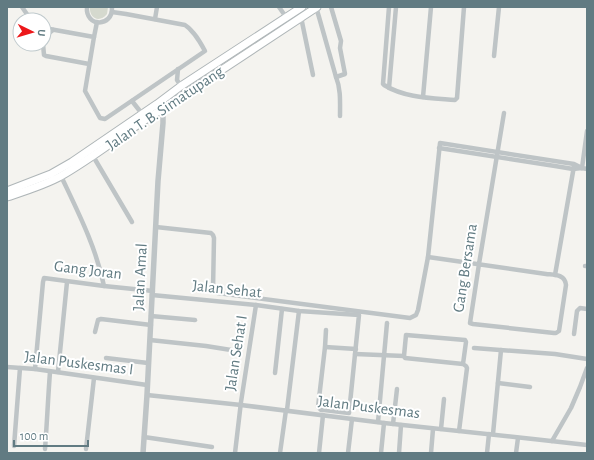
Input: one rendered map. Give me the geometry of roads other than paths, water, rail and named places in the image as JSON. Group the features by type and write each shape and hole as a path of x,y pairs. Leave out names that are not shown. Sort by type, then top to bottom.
{"main road":[{"name":"Jalan T. B. Simatupang","path":"159,107 181,86 302,7"},
{"name":"Jalan T. B. Simatupang","path":"8,194 51,174 72,162 316,7"},
{"name":"Jalan T. B. Simatupang","path":"8,194 42,185 61,176 93,156 144,116"}],"street":[{"path":"87,7 90,18 97,22 108,19 112,10 185,25 194,34 205,51 105,119 100,118 85,91 97,22"},
{"path":"126,14 127,7"},
{"path":"155,19 157,7"},
{"path":"279,7 286,17"},
{"path":"316,7 338,83 340,116"},
{"path":"331,7 341,41 340,48 345,74 336,77"},
{"path":"389,7 383,84 404,94 455,100 464,7"},
{"path":"389,88 396,7"},
{"path":"423,97 431,7"},
{"path":"494,56 499,7"},
{"path":"301,17 314,75"},
{"path":"53,30 94,37"},
{"path":"44,52 47,57 89,64"},
{"path":"178,69 177,80 181,86"},
{"path":"132,101 144,116"},
{"name":"Jalan Amal","path":"143,453 158,181 163,124 163,116 159,107"},
{"name":"Gang Bersama","path":"504,113 470,323 554,333 558,332 566,280 555,275"},
{"path":"156,226 211,233 213,235 213,290 218,293 410,318 416,315 418,310 428,256 439,148 464,149 585,168 587,131"},
{"path":"93,156 132,222"},
{"path":"428,256 555,275 574,166"},
{"path":"61,176 94,248 104,286"},
{"name":"Gang Joran","path":"35,369 44,279 46,278 152,293"},
{"path":"58,372 67,282"},
{"name":"Jalan Sehat","path":"152,293 256,304 299,311 359,315 356,348"},
{"name":"Jalan Sehat I","path":"235,453 256,304"},
{"path":"574,334 577,311 580,308 587,309"},
{"path":"275,373 282,309"},
{"path":"280,453 299,311"},
{"path":"151,316 195,320"},
{"path":"95,332 97,322 101,319 151,325"},
{"path":"378,422 387,323"},
{"path":"326,330 318,407 321,410 349,413"},
{"path":"404,356 405,339 407,335 464,339 466,342 463,364"},
{"path":"150,340 231,350"},
{"path":"325,347 356,348 349,413 348,453"},
{"path":"474,348 555,354 587,359"},
{"path":"487,453 498,384 501,350"},
{"path":"355,354 404,356 405,358 463,364 466,366 467,368 459,431"},
{"path":"106,358 148,363"},
{"name":"Jalan Puskesmas I","path":"7,367 35,369 147,385"},
{"path":"14,446 20,368"},
{"path":"552,441 571,408 587,368"},
{"path":"45,449 50,372"},
{"path":"86,449 94,378"},
{"path":"498,384 530,387"},
{"path":"393,424 397,389"},
{"name":"Jalan Puskesmas","path":"147,395 587,445"},
{"path":"441,429 444,399"},
{"path":"319,453 323,415"},
{"path":"381,453 384,423"},
{"path":"399,453 401,425"},
{"path":"431,453 433,428"},
{"path":"144,437 212,447"},
{"path":"516,453 518,438"}]}
